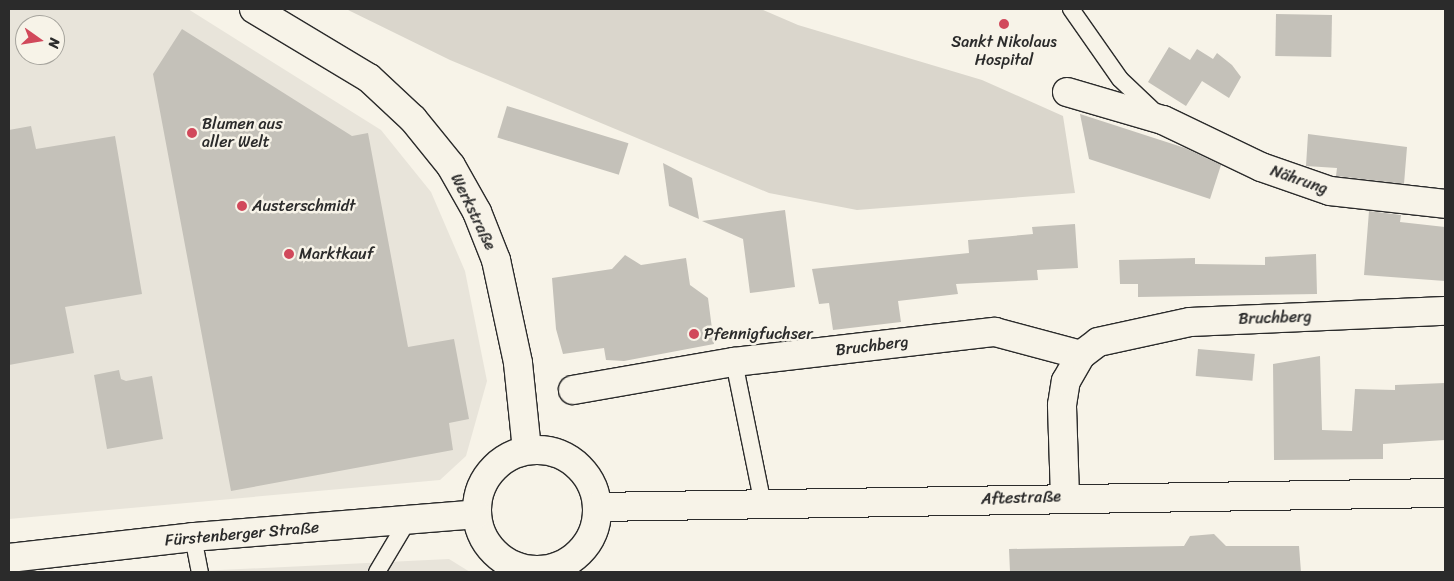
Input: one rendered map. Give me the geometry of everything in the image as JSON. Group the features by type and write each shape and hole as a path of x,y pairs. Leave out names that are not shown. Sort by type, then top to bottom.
{"street":[{"name":"Werkstraße","path":"254,9 369,78 413,119 451,166 477,212 496,260 518,363 527,450"},
{"name":"Nährung","path":"1067,92 1163,120 1261,166 1330,191 1445,204"},
{"name":"Bruchberg","path":"1065,497 1062,405 1066,381 1081,355 1114,335 1190,322 1445,311"},
{"name":"Bruchberg","path":"573,390 734,362 995,332 1081,355"},
{"path":"527,450 543,450 575,463 586,475 597,508 595,527 573,558 537,571 502,560 485,540 476,514 478,496 495,466 527,450"},
{"name":"Aftestraße","path":"597,508 1065,497 1445,493"},
{"name":"Fürstenberger Straße","path":"9,558 193,537 476,514"}],"lane":[{"name":"Nährung","path":"1071,9 1120,79 1163,120"},
{"path":"734,362 763,504"},
{"path":"377,572 408,520"},
{"path":"193,537 200,572"}],"shaded area":[{"path":"9,9 188,9 381,130 431,192 465,271 487,381 466,456 440,480 9,519"},
{"path":"346,9 761,9 798,25 982,80 1063,116 1075,193 857,210 769,193 450,60"},
{"path":"449,559 470,572 179,572"}],"building":[{"path":"1276,14 1332,15 1331,57 1275,56"},
{"name":"Marktkauf","path":"182,29 352,136 368,133 408,347 454,339 469,419 449,423 453,450 231,491 153,74"},
{"path":"1169,47 1190,60 1197,49 1213,59 1217,53 1232,65 1241,77 1229,98 1202,81 1186,106 1148,82"},
{"path":"507,106 628,143 619,175 497,138"},
{"path":"1080,114 1185,148 1221,165 1210,199 1089,159"},
{"path":"31,126 36,149 115,136 142,294 65,307 74,353 9,365 9,130"},
{"path":"1308,134 1407,147 1404,184 1336,176 1337,168 1306,166"},
{"path":"663,163 692,178 699,219 669,206"},
{"path":"785,210 795,287 750,293 743,239 702,221"},
{"path":"1369,211 1401,215 1400,222 1445,227 1445,281 1364,275"},
{"path":"1075,224 1078,268 1037,270 1038,280 956,284 958,294 898,301 901,322 833,330 829,303 819,304 812,269 969,253 968,240 1033,234 1032,227"},
{"path":"1316,254 1317,294 1138,297 1138,284 1120,284 1119,260 1195,258 1195,264 1265,265 1265,257"},
{"path":"625,255 641,265 686,258 690,285 708,298 714,344 624,361 606,360 604,348 563,354 556,329 552,278 612,269"},
{"path":"1198,349 1255,354 1252,381 1196,376"},
{"path":"1320,356 1322,430 1352,431 1355,389 1395,390 1395,385 1445,383 1445,440 1383,444 1383,459 1274,460 1273,364"},
{"path":"119,370 121,379 126,381 152,376 163,439 107,449 94,375"},
{"path":"1214,534 1226,546 1299,546 1301,572 1010,572 1009,549 1184,546 1190,536"}],"place":[{"name":"Sankt Nikolaus Hospital","path":"1004,24"},
{"name":"Blumen aus aller Welt","path":"192,133"},
{"name":"Austerschmidt","path":"242,206"},
{"name":"Marktkauf","path":"289,254"},
{"name":"Pfennigfuchser","path":"694,334"}]}
